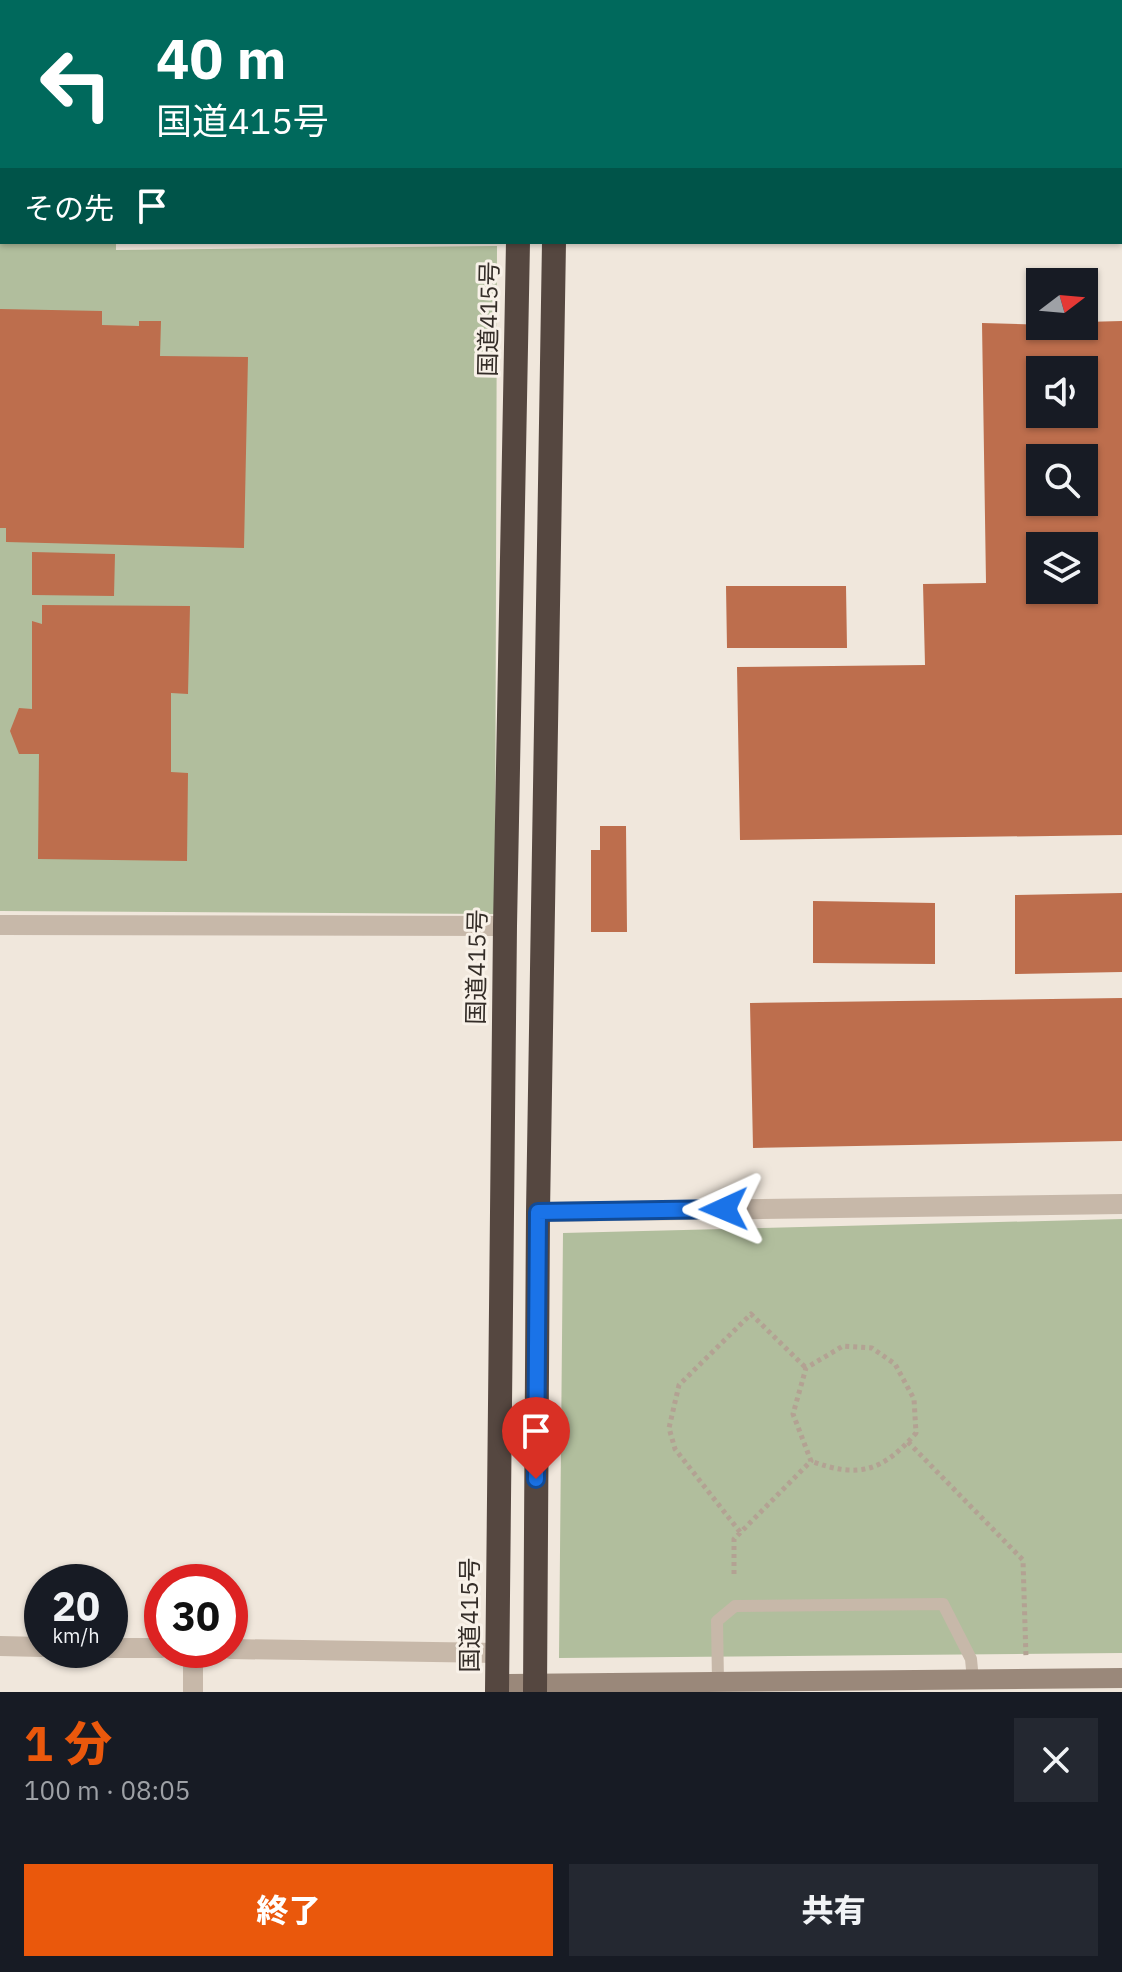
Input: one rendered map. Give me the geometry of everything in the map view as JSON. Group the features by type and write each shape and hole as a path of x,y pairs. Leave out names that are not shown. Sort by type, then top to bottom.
{"highway":[{"name":"国道415号","path":"497,1688 505,926 518,244"},
{"path":"535,1688 538,1212 554,244"}],"street":[{"path":"0,925 505,926"},
{"path":"538,1212 1122,1204"},
{"path":"0,1646 24,1647"},
{"path":"248,1649 498,1653"},
{"path":"193,1668 193,1692"},
{"path":"497,1688 718,1682 1122,1678"}],"lane":[{"path":"718,1682 717,1621 735,1606 943,1604 971,1659 973,1680"}],"path":[{"path":"740,1532 675,1449 669,1428 679,1385 751,1314 806,1368"},
{"path":"843,1346 872,1348 895,1364 914,1399 916,1433 874,1468 839,1472 811,1461 793,1414 806,1368 843,1346"},
{"path":"908,1442 1023,1560 1027,1679"},
{"path":"734,1574 734,1539 811,1461"}],"green space":[{"path":"0,244 116,244 116,250 497,246 495,914 0,911"},
{"path":"1122,1219 1122,1653 559,1658 563,1233"}],"building":[{"path":"0,309 102,311 102,325 139,326 139,321 161,321 160,356 248,357 244,548 6,542 6,528 0,528"},
{"path":"1122,321 1122,835 740,840 737,667 925,665 923,584 986,583 982,323 1026,324 1026,340 1098,340 1098,322"},
{"path":"32,552 115,554 114,596 32,595"},
{"path":"726,586 846,586 847,648 727,648"},
{"path":"42,605 190,606 188,694 171,693 171,772 188,773 187,861 38,859 39,754 19,754 10,731 19,708 32,709 32,621 42,624"},
{"path":"600,826 626,826 627,932 591,932 591,850 600,850"},
{"path":"1122,893 1122,972 1015,974 1015,895"},
{"path":"813,901 935,903 935,964 813,963"},
{"path":"1122,998 1122,1141 753,1148 750,1003"}],"route":[{"path":"536,1479 538,1212 724,1209"}]}
